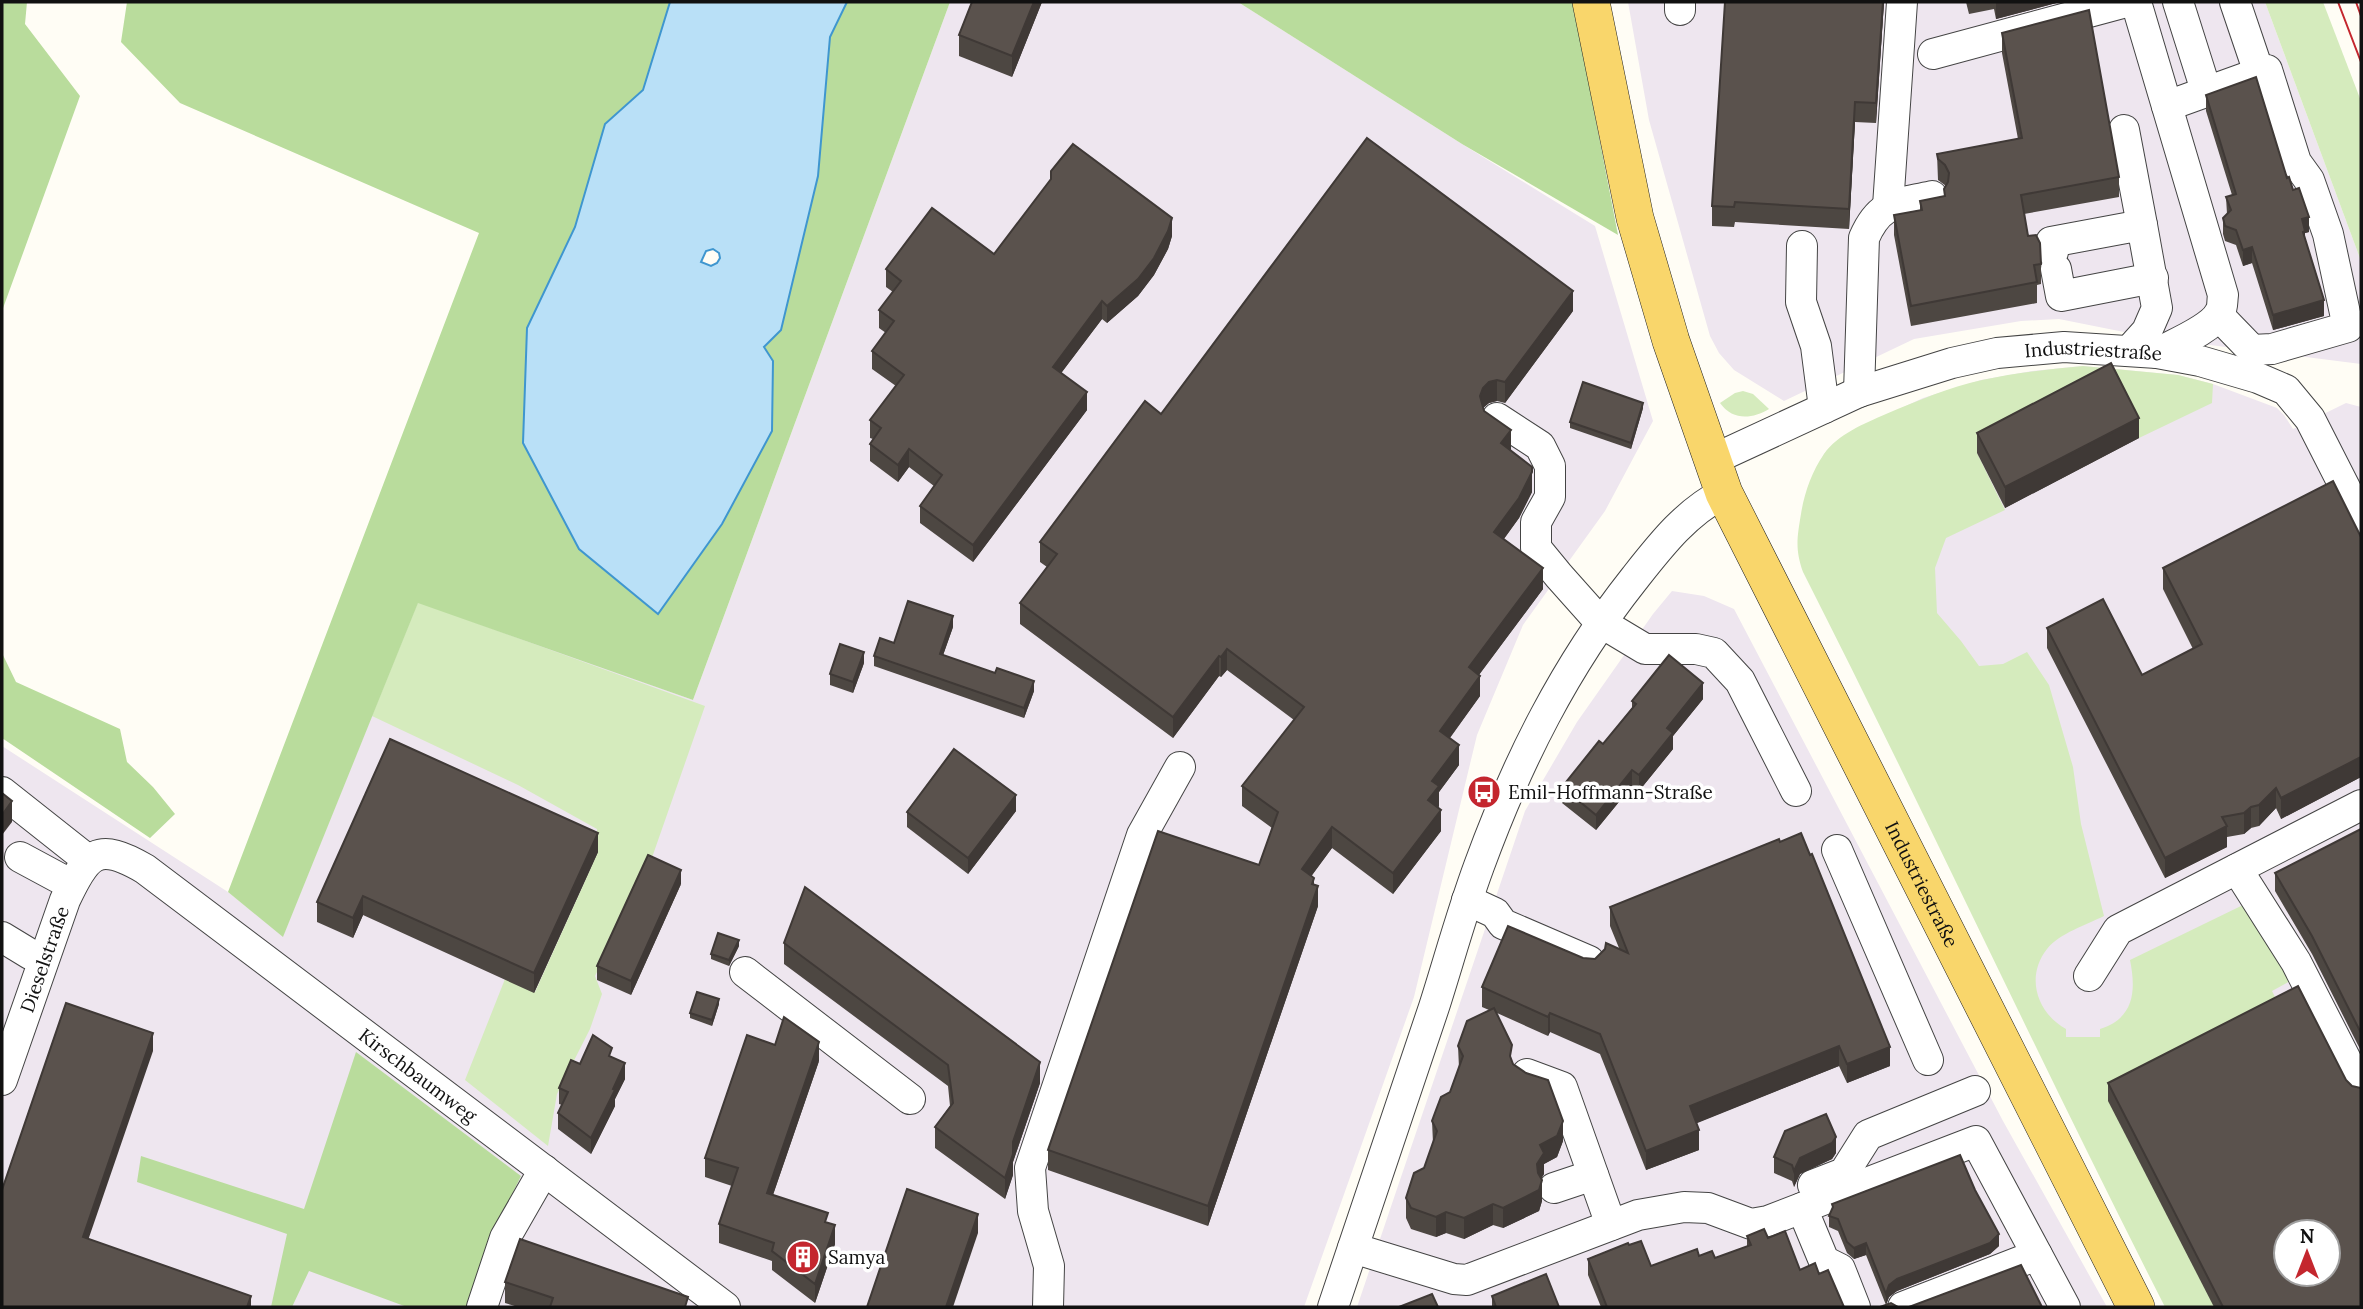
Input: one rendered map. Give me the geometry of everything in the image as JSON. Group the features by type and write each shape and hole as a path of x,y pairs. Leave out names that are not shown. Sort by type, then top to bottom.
{"main road":[{"name":"Industriestraße","path":"1591,2 1635,218 1671,341 1718,476 2136,1307"}],"street":[{"path":"1888,206 1902,2"},
{"path":"1933,54 2126,2"},
{"path":"2136,2 2223,295 2219,316 2206,327 2143,352"},
{"path":"2178,2 2203,81"},
{"path":"2235,2 2255,61"},
{"path":"2167,106 2267,69 2296,162 2309,180 2328,234 2348,327 2272,349 2252,350 2219,316"},
{"path":"2124,130 2157,308 2147,331 2143,352"},
{"path":"1859,392 1864,238 1875,216 1888,206 1932,196"},
{"path":"2142,225 2051,242 2061,296 2153,278"},
{"path":"1802,246 1801,302 1816,345 1824,408"},
{"name":"Industriestraße","path":"1718,476 1786,427 1824,408 1859,392 1952,363 1997,353 2064,347 2143,352 2200,361 2286,390 2310,418 2361,519"},
{"path":"1497,418 1539,446 1550,466 1550,497 1536,522 1536,548 1600,622 1645,649 1696,649 1714,653 1740,681 1796,791"},
{"path":"1333,1307 1468,900 1507,792 1567,673 1600,622 1672,532 1708,501 1718,476"},
{"path":"1048,1307 1049,1266 1033,1211 1030,1168 1142,835 1180,767"},
{"name":"Kirschbaumweg","path":"2,792 97,856 122,856 145,869 725,1307"},
{"path":"2089,976 2118,930 2361,805"},
{"path":"1837,850 1928,1060"},
{"name":"Dieselstraße","path":"2,1080 7,1045 72,885 77,874 97,856"},
{"path":"20,857 72,885"},
{"path":"2237,869 2296,962 2361,1089"},
{"path":"1468,900 1495,913 1503,924 1589,961"},
{"path":"2,937 30,954 44,958"},
{"path":"745,972 910,1099"},
{"path":"1527,1074 1562,1087 1611,1226"},
{"path":"1720,1213 1844,1173 1868,1135 1975,1091"},
{"path":"1353,1248 1454,1279 1467,1280 1638,1215 1665,1208 1720,1213 1751,1224 1768,1221 1976,1141 2065,1307"},
{"path":"482,1307 505,1238 544,1170"},
{"path":"1554,1188 1593,1175"},
{"path":"1802,1208 1824,1261 1840,1269 1855,1307"},
{"path":"1903,1307 2037,1255"}],"shaded area":[{"path":"950,2 1238,2 1595,226 1653,421 1605,511 1523,625 1477,735 1414,997 1304,1307 2,1307 2,746 228,892 283,936 418,602 693,700"},
{"path":"1628,2 2265,2 2361,261 2361,364 2154,338 2059,319 2021,321 1914,339 1784,401 1734,370 1719,353 1710,336 1649,120"},
{"path":"2083,366 2178,375 2213,384 2277,408 2293,429 2346,403 2361,407 2361,1307 2166,1307 1815,472 1824,454 1833,444 1852,431 1923,398 1981,380"},
{"path":"1672,591 1704,596 1734,609 2003,1121 2107,1307 1357,1307 1525,811 1577,722"}],"green space":[{"path":"2,2 27,2 25,24 80,96 2,311"},
{"path":"127,2 670,2 643,90 605,124 575,227 527,328 523,443 579,549 781,330 818,176 830,37 847,2 950,2 693,700 418,603 283,937 228,892 479,233 180,103 121,42"},
{"path":"1238,2 1573,2 1618,235 1462,144"},
{"path":"2265,2 2323,2 2361,101 2361,261"},
{"path":"2083,366 2178,375 2213,384 2212,403 2139,438 2111,384 1977,453 2005,510 1946,538 1935,568 1937,613 1979,666 2003,664 2027,652 2049,685 2073,767 2081,824 2104,916 2052,943 2040,960 2037,994 2048,1014 2066,1029 2066,1037 2100,1037 2100,1029 2120,1018 2130,1002 2132,992 2130,960 2243,905 2292,980 2272,991 2282,1011 2214,1307 2165,1307 1803,572 1798,550 1801,514 1809,483 1824,454 1844,435 1886,414 1957,386 2007,375"},
{"path":"1743,391 1753,394 1769,409 1756,415 1743,416 1731,413 1720,403"},
{"path":"418,602 705,706 648,869 595,976 602,994 590,1029 557,1094 548,1146 465,1080 505,979 535,992 598,852 597,829 518,785 372,716"},
{"path":"2,653 16,682 120,729 127,762 153,787 175,814 150,838 2,738"},
{"path":"356,1052 521,1176 491,1237 467,1307 407,1307 309,1271 292,1307 271,1307 287,1234 137,1182 141,1156 304,1209"}],"water":[{"path":"670,2 847,2 830,37 818,176 781,330 764,347 773,361 772,431 722,524 658,614 579,549 523,443 527,328 575,227 605,124 643,90","holes":["713,249 719,253 717,263 711,266 701,262 706,251"]}],"building":[{"path":"972,2 1034,2 1012,56 959,35"},
{"path":"1725,2 1883,2 1876,103 1855,102 1849,209 1735,202 1734,207 1712,206"},
{"path":"2089,10 2119,177 2021,195 2028,236 2036,235 2040,243 2041,264 2034,265 2037,282 1911,306 1894,215 1922,210 1920,201 1945,196 1944,189 1949,173 1937,154 2022,138 2002,33"},
{"path":"2256,77 2287,178 2289,177 2293,190 2299,188 2309,217 2302,219 2303,232 2324,300 2273,315 2252,247 2243,250 2236,230 2225,226 2223,218 2231,210 2226,197 2236,194 2206,95"},
{"path":"1367,138 1573,291 1505,382 1489,382 1480,396 1484,411 1511,430 1501,443 1532,467 1519,498 1494,532 1543,568 1469,667 1480,676 1440,731 1459,745 1432,781 1439,786 1428,800 1441,810 1393,873 1332,827 1302,869 1314,878 1312,884 1318,886 1208,1206 1048,1150 1158,831 1259,865 1278,812 1242,786 1304,707 1227,649 1173,717 1020,603 1057,554 1040,542 1145,401 1161,414"},
{"path":"1073,144 1172,218 1154,258 1138,279 1107,306 1102,301 1053,367 1087,392 973,545 920,506 942,475 909,449 898,465 870,444 881,428 870,420 904,375 872,351 894,321 879,310 901,281 886,269 932,208 994,254 1051,179 1051,171"},
{"path":"2111,363 2139,418 2005,487 1977,433"},
{"path":"1583,382 1643,403 1631,443 1570,422"},
{"path":"2333,481 2361,537 2361,757 2281,798 2276,788 2259,805 2244,813 2222,817 2227,826 2165,858 2047,628 2103,599 2142,675 2202,644 2163,568"},
{"path":"908,601 953,616 940,654 995,673 997,668 1034,681 1024,708 874,656 880,638 894,643"},
{"path":"840,644 864,652 853,682 830,674"},
{"path":"1669,655 1703,683 1667,728 1673,733 1639,775 1632,770 1596,815 1562,787 1599,741 1603,744 1636,704 1632,701"},
{"path":"390,739 598,833 534,973 363,896 353,918 317,902"},
{"path":"954,749 1016,795 968,858 907,812"},
{"path":"2,793 12,801 2,815"},
{"path":"2361,829 2361,1033 2312,936 2275,873"},
{"path":"1801,833 1890,1047 1847,1064 1839,1046 1690,1106 1699,1130 1646,1151 1600,1034 1550,1013 1548,1017 1482,987 1508,926 1583,958 1595,959 1605,949 1606,943 1628,953 1610,907 1779,839 1780,842"},
{"path":"648,855 681,870 631,981 597,966"},
{"path":"805,887 1040,1062 1013,1142 1013,1154 1005,1178 935,1127 953,1103 948,1065 784,943"},
{"path":"718,933 739,940 729,960 711,954"},
{"path":"2298,986 2346,1080 2352,1086 2361,1088 2361,1307 2223,1307 2108,1083"},
{"path":"697,992 719,999 712,1020 690,1013"},
{"path":"66,1003 153,1033 83,1237 251,1296 247,1307 2,1307 2,1190"},
{"path":"1494,1008 1512,1045 1510,1056 1513,1064 1526,1073 1548,1080 1563,1121 1557,1136 1540,1145 1544,1153 1537,1164 1542,1180 1539,1190 1503,1208 1493,1204 1464,1218 1446,1212 1436,1217 1411,1208 1406,1198 1414,1173 1424,1168 1437,1131 1432,1121 1441,1097 1450,1092 1463,1056 1458,1046 1467,1021"},
{"path":"784,1017 819,1042 767,1193 828,1213 825,1222 835,1225 815,1284 772,1251 774,1243 719,1224 738,1168 705,1158 747,1035 775,1045"},
{"path":"593,1035 612,1048 609,1056 625,1063 591,1138 558,1113 568,1092 559,1088 571,1060 580,1064"},
{"path":"1826,1114 1836,1137 1832,1143 1800,1158 1794,1171 1792,1165 1774,1157 1785,1131"},
{"path":"1960,1155 1999,1234 1990,1243 1897,1279 1889,1285 1886,1294 1866,1243 1854,1248 1847,1242 1838,1219 1829,1216 1832,1204"},
{"path":"907,1189 978,1214 946,1307 867,1307"},
{"path":"1764,1229 1768,1238 1785,1231 1800,1270 1815,1263 1819,1274 1828,1270 1844,1307 1607,1307 1588,1259 1628,1243 1629,1245 1641,1241 1651,1266 1697,1249 1699,1256 1712,1251 1715,1258 1751,1245 1747,1236"},
{"path":"520,1239 688,1297 685,1307 550,1307 553,1298 505,1282"},
{"path":"2021,1265 2042,1307 1909,1307"},
{"path":"1546,1274 1559,1307 1496,1307 1492,1296"},
{"path":"1432,1294 1438,1307 1399,1307"},
{"path":"1891,1303 1898,1307 1880,1307"}],"tram line":[{"path":"2338,2 2361,62"},
{"path":"2356,2 2361,16"}],"place":[{"name":"Emil-Hoffmann-Straße","path":"1484,792"},
{"name":"Samya","path":"803,1257"}]}
